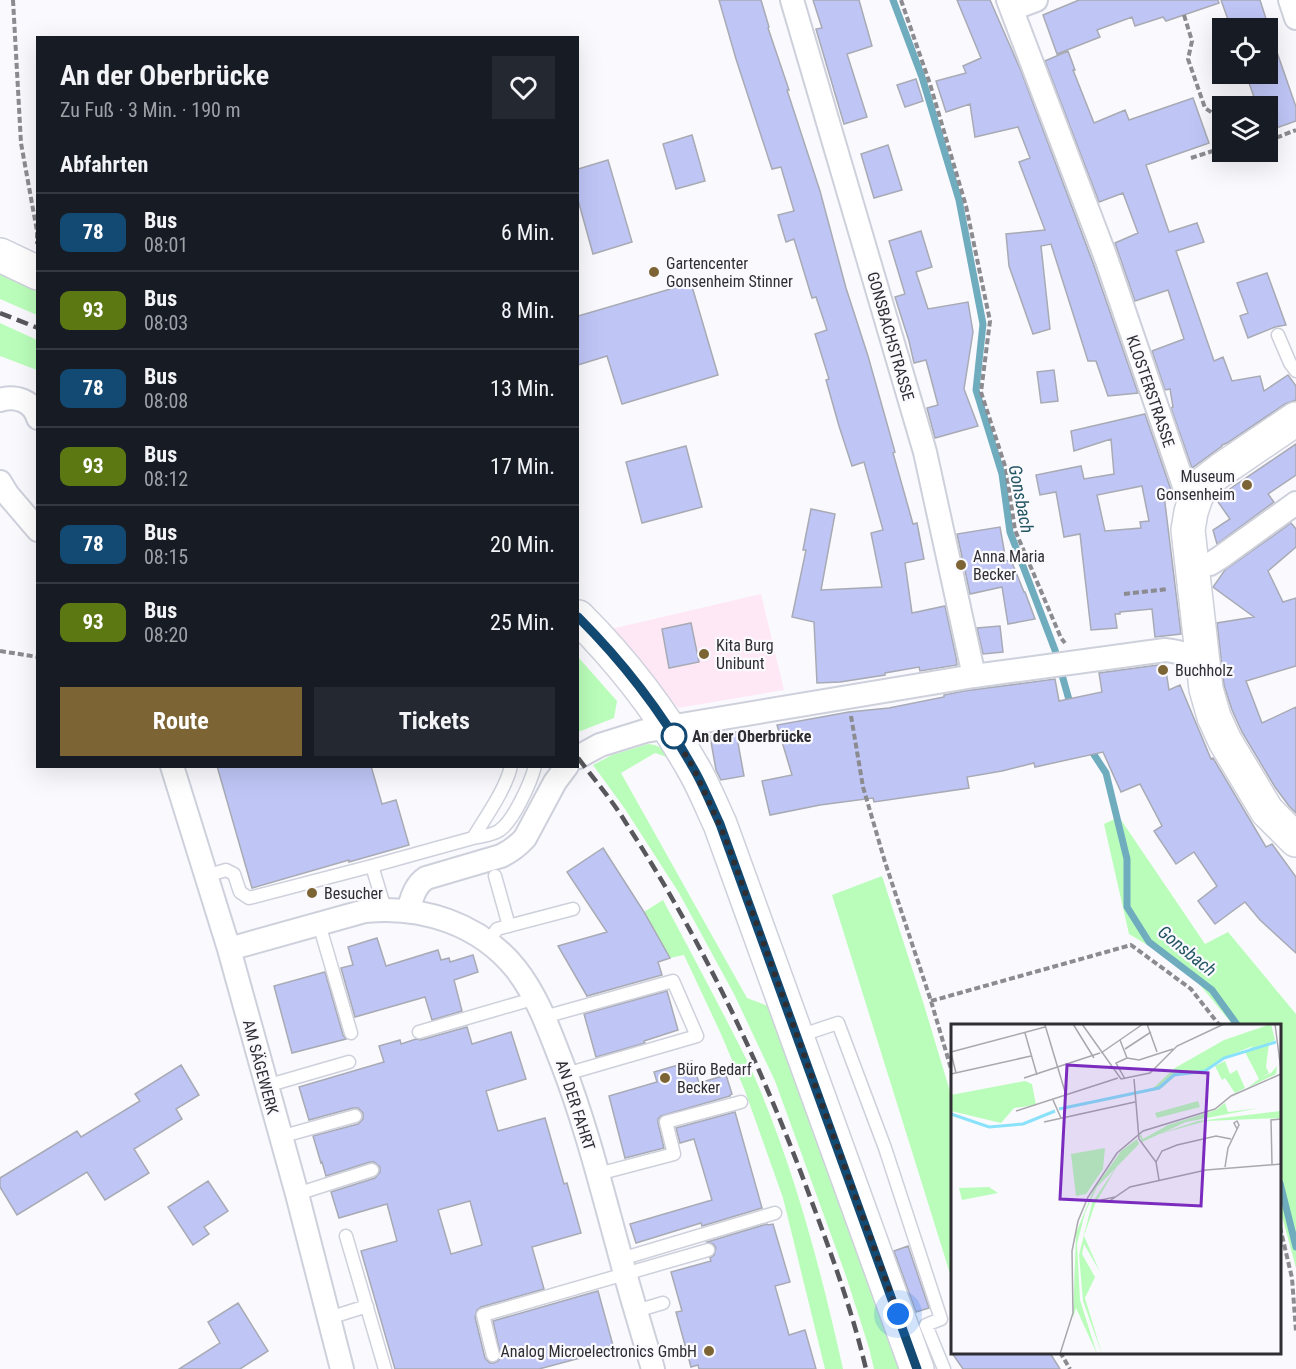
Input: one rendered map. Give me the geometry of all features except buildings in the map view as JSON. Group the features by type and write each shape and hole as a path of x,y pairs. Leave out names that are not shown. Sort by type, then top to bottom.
{"street":[{"name":"GONSBACHSTRASSE","path":"792,0 926,452 974,676"},
{"path":"1010,4 1036,0"},
{"path":"1290,0 1296,18"},
{"name":"KLOSTERSTRASSE","path":"1010,4 1106,258 1184,486 1196,497"},
{"path":"0,255 35,272"},
{"path":"0,400 18,398 28,403 36,411"},
{"path":"1296,419 1204,483 1196,497 1188,530 1206,689 1214,717 1225,741 1268,811 1296,840"},
{"path":"0,482 36,528"},
{"path":"1193,567 1210,564 1296,503"},
{"path":"579,618 638,684 669,727 693,767 720,824 917,1369"},
{"path":"579,756 600,744 645,731 974,676 1165,650 1202,656"},
{"name":"AM SÄGEWERK","path":"173,768 229,949 297,1194 342,1369"},
{"path":"408,910 417,887 426,878 501,856 520,844 555,782 566,768"},
{"name":"AN DER FAHRT","path":"229,949 365,911 385,909 408,910 454,922 480,936 498,951 516,969 540,1007 566,1074 598,1174 653,1369"}],"lane":[{"path":"1278,335 1296,371"},
{"path":"473,838 491,810 511,768"},
{"path":"206,876 226,870 234,874 240,892 249,898 499,831 509,821 532,778 534,768"},
{"path":"372,866 385,909"},
{"path":"495,876 509,926"},
{"path":"488,943 497,929 573,909"},
{"path":"319,924 351,1033"},
{"path":"419,1032 673,981 697,1036 566,1074"},
{"path":"798,1036 838,1023 885,1148 941,1319 926,1325 944,1369"},
{"path":"266,1086 349,1062"},
{"path":"598,1174 674,1154 666,1122 741,1102"},
{"path":"280,1137 355,1116"},
{"path":"297,1194 372,1170"},
{"path":"493,1355 483,1315 775,1213"},
{"path":"346,1236 385,1369"},
{"path":"623,1267 708,1250"},
{"path":"636,1311 663,1303"},
{"path":"329,1318 367,1306"}],"path":[{"path":"13,0 21,143 36,226"},
{"path":"901,0 930,84 966,206 990,321 981,392 1006,469 1015,530 1061,638 1071,651 1066,664"},
{"path":"1184,15 1192,41 1188,59 1205,108 1212,113"},
{"path":"1278,137 1296,130"},
{"path":"1191,158 1212,151"},
{"path":"1124,594 1169,588"},
{"path":"0,651 36,657"},
{"path":"848,698 863,787 951,1069"},
{"path":"931,1001 1131,945 1191,990 1218,1024"},
{"path":"1281,1231 1292,1278 1296,1331"},
{"path":"1061,1354 1070,1369"}],"shaded area":[{"name":"Kita Burg Unibunt","path":"761,594 784,690 678,708 611,629"}],"green space":[{"path":"0,273 36,291 36,315 0,299"},
{"path":"0,323 36,340 36,370 0,356"},
{"path":"579,658 617,701 614,718 579,732"},
{"path":"648,744 660,747 667,757 655,753 621,773 747,998 773,1008 904,1369 874,1369 846,1276 775,1081 734,994 679,893 625,809 593,765 612,755"},
{"path":"1119,817 1205,944 1228,932 1296,1014 1296,1268 1281,1213 1281,1024 1232,1024 1186,968 1129,934 1104,824"},
{"path":"882,876 924,1005 951,1095 951,1277 832,895"},
{"path":"663,900 746,1059 783,1149 806,1221 843,1369 825,1369 783,1198 745,1091 721,1034 684,955 670,958 644,912"}],"waterway":[{"name":"Gonsbach","path":"893,0 922,77 959,200 983,324 976,390 1002,474 1010,532 1055,650 1071,707"},
{"name":"Gonsbach","path":"1089,747 1106,773 1127,859 1127,907 1149,942 1212,990 1237,1024"},
{"name":"Gonsbach","path":"1281,1187 1296,1247"}],"railway":[{"path":"0,313 36,327"},
{"path":"579,759 615,806 654,867 705,958 751,1052 791,1148 833,1260 848,1303 866,1369"}],"bus line":[{"name":"78","path":"579,618 638,684 669,727 693,767 720,824 917,1369"}],"place":[{"name":"Gartencenter Gonsenheim Stinner","path":"654,272"},
{"name":"Museum Gonsenheim","path":"1247,485"},
{"name":"Anna Maria Becker","path":"961,565"},
{"name":"Kita Burg Unibunt","path":"704,654"},
{"name":"Buchholz","path":"1163,670"},
{"name":"An der Oberbrücke","path":"674,736"},
{"name":"Besucher","path":"312,893"},
{"name":"Büro Bedarf Becker","path":"665,1078"},
{"name":"Analog Microelectronics GmbH","path":"709,1351"}],"route":[{"path":"674,736 693,767 720,824 898,1314"}]}
